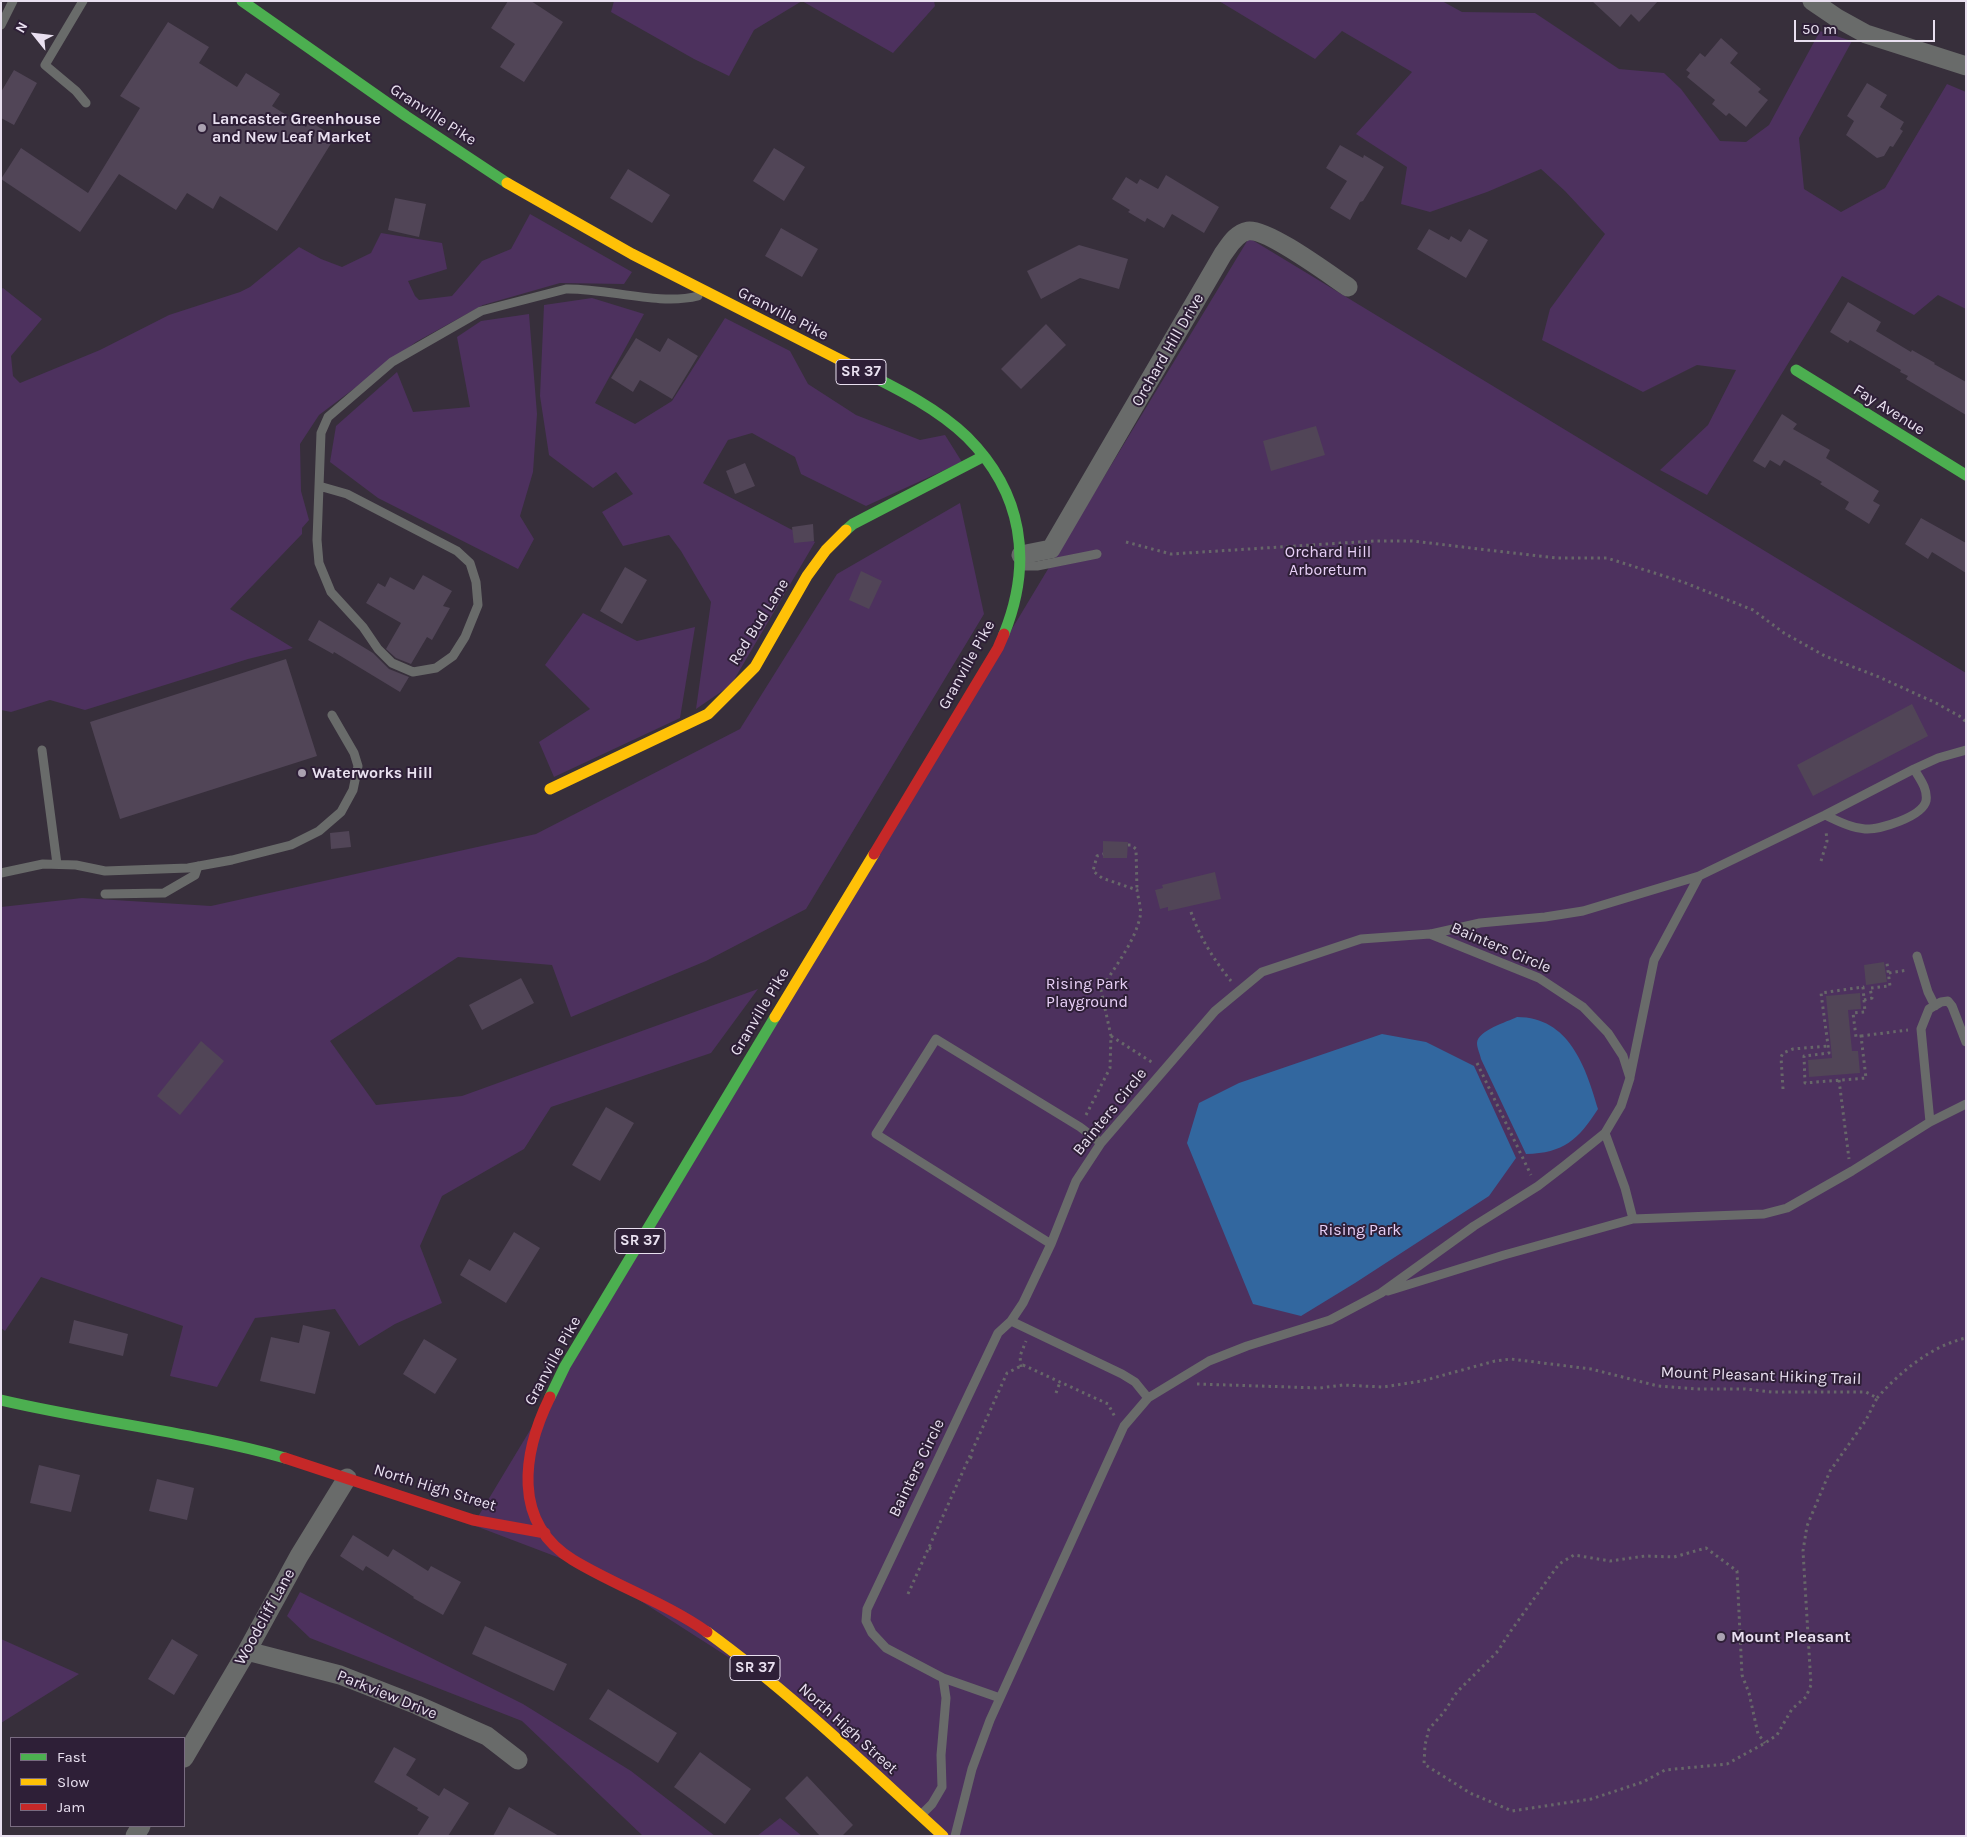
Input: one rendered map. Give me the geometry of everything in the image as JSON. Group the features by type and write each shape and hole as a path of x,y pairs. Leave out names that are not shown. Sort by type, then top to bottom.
{"main road":[{"name":"Granville Pike","path":"242,1 395,109 495,174 574,222 706,293 930,408 965,435 984,456 1010,500 1016,518 1021,561 1015,601 1008,625 998,648 575,1350 542,1410 529,1450 527,1477 531,1509 545,1533"},
{"name":"Fay Avenue","path":"1796,370 1966,476"},
{"name":"Red Bud Lane","path":"550,789 708,714 755,667 807,576 826,550 853,524 984,456"},
{"name":"North High Street","path":"1,1400 44,1410 205,1438 263,1452 473,1520 545,1533 554,1545 572,1559 698,1626 744,1659 943,1836"}],"street":[{"path":"1812,1 1866,34 1966,66"},
{"name":"Orchard Hill Drive","path":"1021,561 1052,550 1223,254 1240,234 1249,231 1259,232 1282,244 1348,287"},
{"name":"Woodcliff Lane","path":"185,1756 247,1651 299,1556 347,1478"},
{"name":"Parkview Drive","path":"247,1651 340,1675 417,1705 487,1736 518,1760"}],"lane":[{"path":"1,25 13,1"},
{"path":"83,1 45,65 76,91 86,103"},
{"path":"319,486 355,498 458,551 470,563 476,582 478,606 465,637 453,656 436,668 413,672 392,663 331,592 319,563 316,540 321,433 328,417 392,362 481,311 566,289 680,299 706,293"},
{"path":"1021,561 1037,566 1097,554"},
{"path":"1,873 43,864 76,864 105,871 165,870 232,860 291,846 319,831 341,812 354,790 358,766 354,753 332,715"},
{"path":"42,750 57,864"},
{"path":"1430,934 1480,923 1545,917 1583,911 1699,876 1825,815 1914,769 1938,758 1966,750"},
{"path":"1825,815 1848,826 1865,829 1878,828 1902,820 1919,811 1926,803 1926,791 1914,769"},
{"path":"105,894 164,894 195,875 198,866"},
{"path":"955,1836 972,1769 1000,1698 1009,1682 1122,1431 1148,1398 1209,1361 1247,1346 1330,1320 1381,1293 1474,1226 1538,1186 1605,1133 1620,1106 1630,1078 1654,960 1699,876"},
{"name":"Bainters Circle","path":"1000,1698 943,1678 886,1648 872,1633 866,1621 867,1609 998,1334 1011,1321 1023,1303 1051,1244 1076,1181 1101,1143 1215,1011 1262,972 1362,939 1430,934 1539,978 1584,1007 1608,1032 1623,1056 1630,1078"},
{"path":"1917,956 1928,992 1935,1006"},
{"path":"1930,1122 1921,1029 1929,1009 1948,1001 1952,1006 1966,1042"},
{"path":"1051,1244 876,1134 936,1039 1080,1127 1101,1143"},
{"path":"1381,1293 1504,1255 1633,1219 1764,1214 1787,1208 1852,1171 1930,1122 1966,1104"},
{"path":"1605,1133 1625,1188 1633,1219"},
{"path":"1011,1321 1122,1374 1135,1382 1148,1398"},
{"path":"921,1816 932,1804 942,1788 941,1755 946,1698 943,1678"}],"path":[{"path":"1126,542 1171,554 1374,541 1412,541 1556,558 1607,558 1683,582 1753,610 1784,633 1825,656 1936,703 1961,717 1966,722"},
{"path":"1821,861 1827,841"},
{"path":"1080,1127 1110,1068 1111,1036 1101,990 1135,931 1140,916 1136,849 1128,845"},
{"path":"1103,854 1097,856 1093,865 1093,871 1096,875 1137,890"},
{"path":"1191,912 1197,929 1207,947 1239,991"},
{"path":"1864,1000 1872,998 1870,988 1890,986 1887,963"},
{"path":"1889,973 1920,967"},
{"path":"1861,1036 1866,1078 1805,1083 1804,1056 1829,1053 1821,993 1863,988 1864,1012 1854,1014 1856,1037 1861,1036 1921,1029"},
{"path":"1111,1036 1157,1066"},
{"path":"1783,1089 1781,1057 1783,1053 1828,1046"},
{"path":"1477,1063 1520,1155 1538,1186"},
{"path":"1839,1080 1848,1155 1852,1171"},
{"path":"1021,1367 1020,1356 1030,1331"},
{"path":"1877,1398 1892,1381 1924,1358 1951,1342 1966,1338"},
{"name":"Mount Pleasant Hiking Trail","path":"1177,1380 1196,1384 1238,1386 1320,1388 1343,1385 1383,1387 1422,1381 1494,1361 1511,1359 1591,1369 1658,1386 1696,1389 1745,1389 1772,1392 1858,1391 1866,1392 1877,1398 1866,1420 1830,1471 1807,1526 1803,1550 1812,1685 1806,1697 1792,1709 1777,1735 1765,1743 1727,1764 1666,1770 1643,1782 1591,1799 1512,1811 1470,1793 1424,1764 1425,1745 1429,1729 1444,1712 1457,1692 1498,1651 1559,1564 1574,1555 1610,1561 1645,1556 1674,1557 1706,1548 1737,1570 1742,1675 1749,1693 1758,1734 1765,1743"},
{"path":"908,1594 1007,1373 1024,1365 1108,1404 1122,1431"},
{"path":"1056,1393 1060,1382"},
{"path":"970,1457 974,1459"},
{"path":"929,1548 934,1550"}],"green space":[{"path":"614,1 802,1 754,30 729,76 694,59 611,12"},
{"path":"802,1 934,1 935,6 893,53"},
{"path":"1219,1 1442,1 1462,12 1535,13 1619,69 1664,73 1681,89 1720,141 1746,142 1769,125 1820,31 1852,41 1799,138 1804,189 1841,212 1885,188 1947,84 1966,92 1966,309 1938,295 1914,315 1842,276 1707,495 1660,470 1708,425 1736,370 1697,365 1643,392 1542,340 1550,309 1605,234 1565,191 1541,169 1487,192 1430,212 1401,204 1407,167 1356,134 1412,72 1342,31 1315,59"},
{"path":"530,214 632,272 624,284 560,283 483,305 416,342 319,415 300,444 301,491 309,520 302,528 302,534 230,609 293,648 248,659 85,710 50,700 11,712 1,710 1,289 3,288 42,319 11,356 13,376 20,383 100,350 169,315 240,292 250,287 299,247 321,259 342,267 371,253 381,233 442,243 447,269 408,281 419,300 452,296 482,261 511,249"},
{"name":"Rising Park","path":"1249,238 1966,673 1966,1836 943,1836 789,1696 594,1571 473,1525"},
{"path":"592,298 644,314 595,403 635,424 672,401 725,318 790,351 808,384 856,415 920,440 945,435 962,462 866,506 801,474 795,457 752,433 728,440 703,483 815,542 731,685 696,709 711,602 681,551 669,535 623,546 602,512 633,494 616,472 593,488 549,455 540,396 544,305"},
{"path":"529,314 537,414 533,472 520,516 534,539 518,569 378,498 330,462 336,426 397,372 413,412 470,407 457,337 481,321"},
{"path":"960,503 984,614 806,909 706,961 571,1017 552,965 458,957 330,1041 376,1105 462,1096 758,989 711,1053 551,1107 524,1149 442,1196 420,1246 442,1303 395,1324 359,1346 335,1309 255,1318 217,1387 170,1376 183,1326 41,1277 5,1331 1,1328 1,907 82,898 211,906 536,834 740,729 837,574"},
{"path":"583,613 637,641 695,627 680,718 554,777 539,742 590,709 545,665"},
{"path":"300,1592 523,1704 631,1771 715,1836 643,1836 522,1721 310,1638 287,1616"},
{"path":"1,1639 79,1674 1,1723"},
{"path":"780,1818 802,1836 757,1836"}],"water":[{"path":"1517,1017 1535,1019 1550,1025 1562,1035 1581,1061 1598,1109 1576,1137 1569,1143 1550,1151 1526,1154 1477,1047 1479,1038 1487,1030"},
{"path":"1382,1034 1426,1042 1474,1066 1516,1158 1489,1196 1301,1316 1253,1304 1187,1143 1199,1103 1239,1083"}],"building":[{"path":"508,1 531,1 563,22 524,82 500,67 515,44 491,28"},
{"path":"1592,1 1658,1 1639,22 1631,14 1620,27"},
{"name":"Lancaster Greenhouse and New Leaf Market","path":"168,22 209,47 199,63 237,87 246,73 280,94 272,106 306,127 309,121 335,137 277,231 220,196 213,209 187,193 176,210 119,174 80,232 1,179 21,148 88,193 140,108 120,96"},
{"path":"1721,38 1738,53 1730,63 1761,89 1758,92 1768,100 1746,127 1729,113 1726,116 1712,104 1715,100 1687,77 1690,73 1686,70 1700,53 1705,57"},
{"path":"14,70 37,83 14,125 1,118 1,92"},
{"path":"1867,83 1887,95 1880,107 1904,122 1900,129 1903,131 1893,147 1890,146 1884,156 1877,158 1846,135 1854,121 1847,116"},
{"path":"1340,145 1363,158 1364,155 1384,167 1350,220 1330,208 1347,181 1326,168"},
{"path":"774,148 805,167 784,201 753,181"},
{"path":"628,169 670,195 652,223 610,198"},
{"path":"1166,175 1219,207 1204,233 1172,214 1164,228 1147,218 1145,222 1128,212 1130,210 1112,199 1126,177 1137,184 1140,179 1158,189"},
{"path":"395,198 426,204 419,237 388,230"},
{"path":"781,228 818,249 802,277 765,256"},
{"path":"1429,229 1449,240 1451,236 1461,242 1469,229 1488,240 1466,278 1417,249"},
{"path":"1079,245 1128,259 1119,289 1080,278 1041,299 1027,271"},
{"path":"1848,302 1881,322 1876,331 1966,382 1966,415 1906,379 1908,376 1900,372 1901,370 1850,340 1848,343 1830,332"},
{"path":"1046,324 1066,345 1021,389 1001,369"},
{"path":"636,338 660,352 668,338 698,356 672,399 640,380 633,392 611,378"},
{"path":"1782,414 1797,424 1793,429 1830,450 1826,458 1879,491 1873,501 1880,505 1869,524 1845,509 1849,502 1820,484 1822,482 1784,460 1780,466 1770,460 1765,468 1753,461"},
{"path":"1316,426 1325,455 1271,471 1263,441"},
{"path":"745,463 755,486 735,494 726,471"},
{"path":"1921,518 1966,543 1966,573 1932,552 1928,559 1905,544"},
{"path":"813,524 814,541 794,543 792,527"},
{"path":"625,567 647,580 622,624 600,611"},
{"path":"861,571 882,581 869,609 849,600"},
{"path":"423,575 452,591 443,606 450,608 432,640 427,637 411,664 396,658 386,649 401,623 366,603 378,583 385,587 390,577 414,590"},
{"path":"319,620 373,653 389,669 409,677 400,692 334,652 333,654 308,640"},
{"path":"286,659 317,756 120,819 90,722"},
{"path":"1912,704 1928,736 1813,796 1797,765"},
{"path":"349,831 351,847 331,849 330,833"},
{"path":"1103,841 1128,842 1127,858 1103,858"},
{"path":"1215,872 1221,899 1168,911 1168,907 1160,909 1155,890 1163,888 1162,885"},
{"path":"1884,962 1887,982 1866,985 1864,965"},
{"path":"521,978 534,1003 482,1030 469,1005"},
{"path":"1860,993 1861,1009 1848,1010 1852,1051 1858,1051 1860,1073 1809,1077 1808,1060 1832,1058 1826,996"},
{"path":"201,1041 224,1061 180,1115 157,1096"},
{"path":"606,1107 634,1123 600,1181 572,1165"},
{"path":"514,1232 540,1248 506,1303 460,1275 469,1259 490,1271"},
{"path":"74,1320 128,1334 123,1356 69,1343"},
{"path":"303,1325 330,1332 315,1394 260,1381 271,1337 299,1343"},
{"path":"424,1339 457,1359 435,1394 403,1374"},
{"path":"39,1465 80,1475 71,1512 30,1503"},
{"path":"157,1479 194,1488 187,1520 149,1511"},
{"path":"353,1535 388,1557 393,1549 428,1571 431,1566 461,1582 443,1615 413,1598 366,1566 363,1571 340,1556"},
{"path":"485,1626 567,1664 554,1691 472,1654"},
{"path":"172,1639 198,1655 174,1695 148,1679"},
{"path":"608,1689 677,1733 658,1763 589,1719"},
{"path":"394,1747 416,1759 406,1775 439,1796 444,1788 469,1803 448,1836 417,1836 429,1817 417,1810 418,1808 374,1782"},
{"path":"700,1752 751,1789 725,1824 674,1787"},
{"path":"807,1776 853,1825 842,1836 820,1836 785,1798"},
{"path":"509,1807 559,1836 493,1836"}],"traffic: fast":[{"path":"242,1 406,116 507,183"},
{"path":"1796,370 1966,475"},
{"path":"864,372 918,401 956,427 986,459 1000,481 1011,505 1020,555 1013,607 1004,634"},
{"path":"846,530 853,524 984,456"},
{"path":"550,1397 565,1366 775,1017"},
{"path":"1,1400 215,1441 285,1458"}],"traffic: slow":[{"path":"507,183 632,254 864,372"},
{"path":"550,789 708,714 755,667 807,576 826,550 846,530"},
{"path":"775,1017 874,854"},
{"path":"707,1632 798,1705 943,1836"}],"traffic: jam":[{"path":"874,854 998,648 1004,634"},
{"path":"550,1397 533,1440 529,1463 528,1485 531,1506 539,1526 553,1544 573,1560 675,1612 707,1632"},
{"path":"285,1458 473,1520 545,1533"}],"place":[{"name":"Lancaster Greenhouse and New Leaf Market","path":"202,128"},
{"name":"Waterworks Hill","path":"302,773"},
{"name":"Mount Pleasant","path":"1721,1637"}],"park label":[{"name":"Orchard Hill Arboretum","path":"1328,561"},
{"name":"Rising Park Playground","path":"1087,993"}]}
